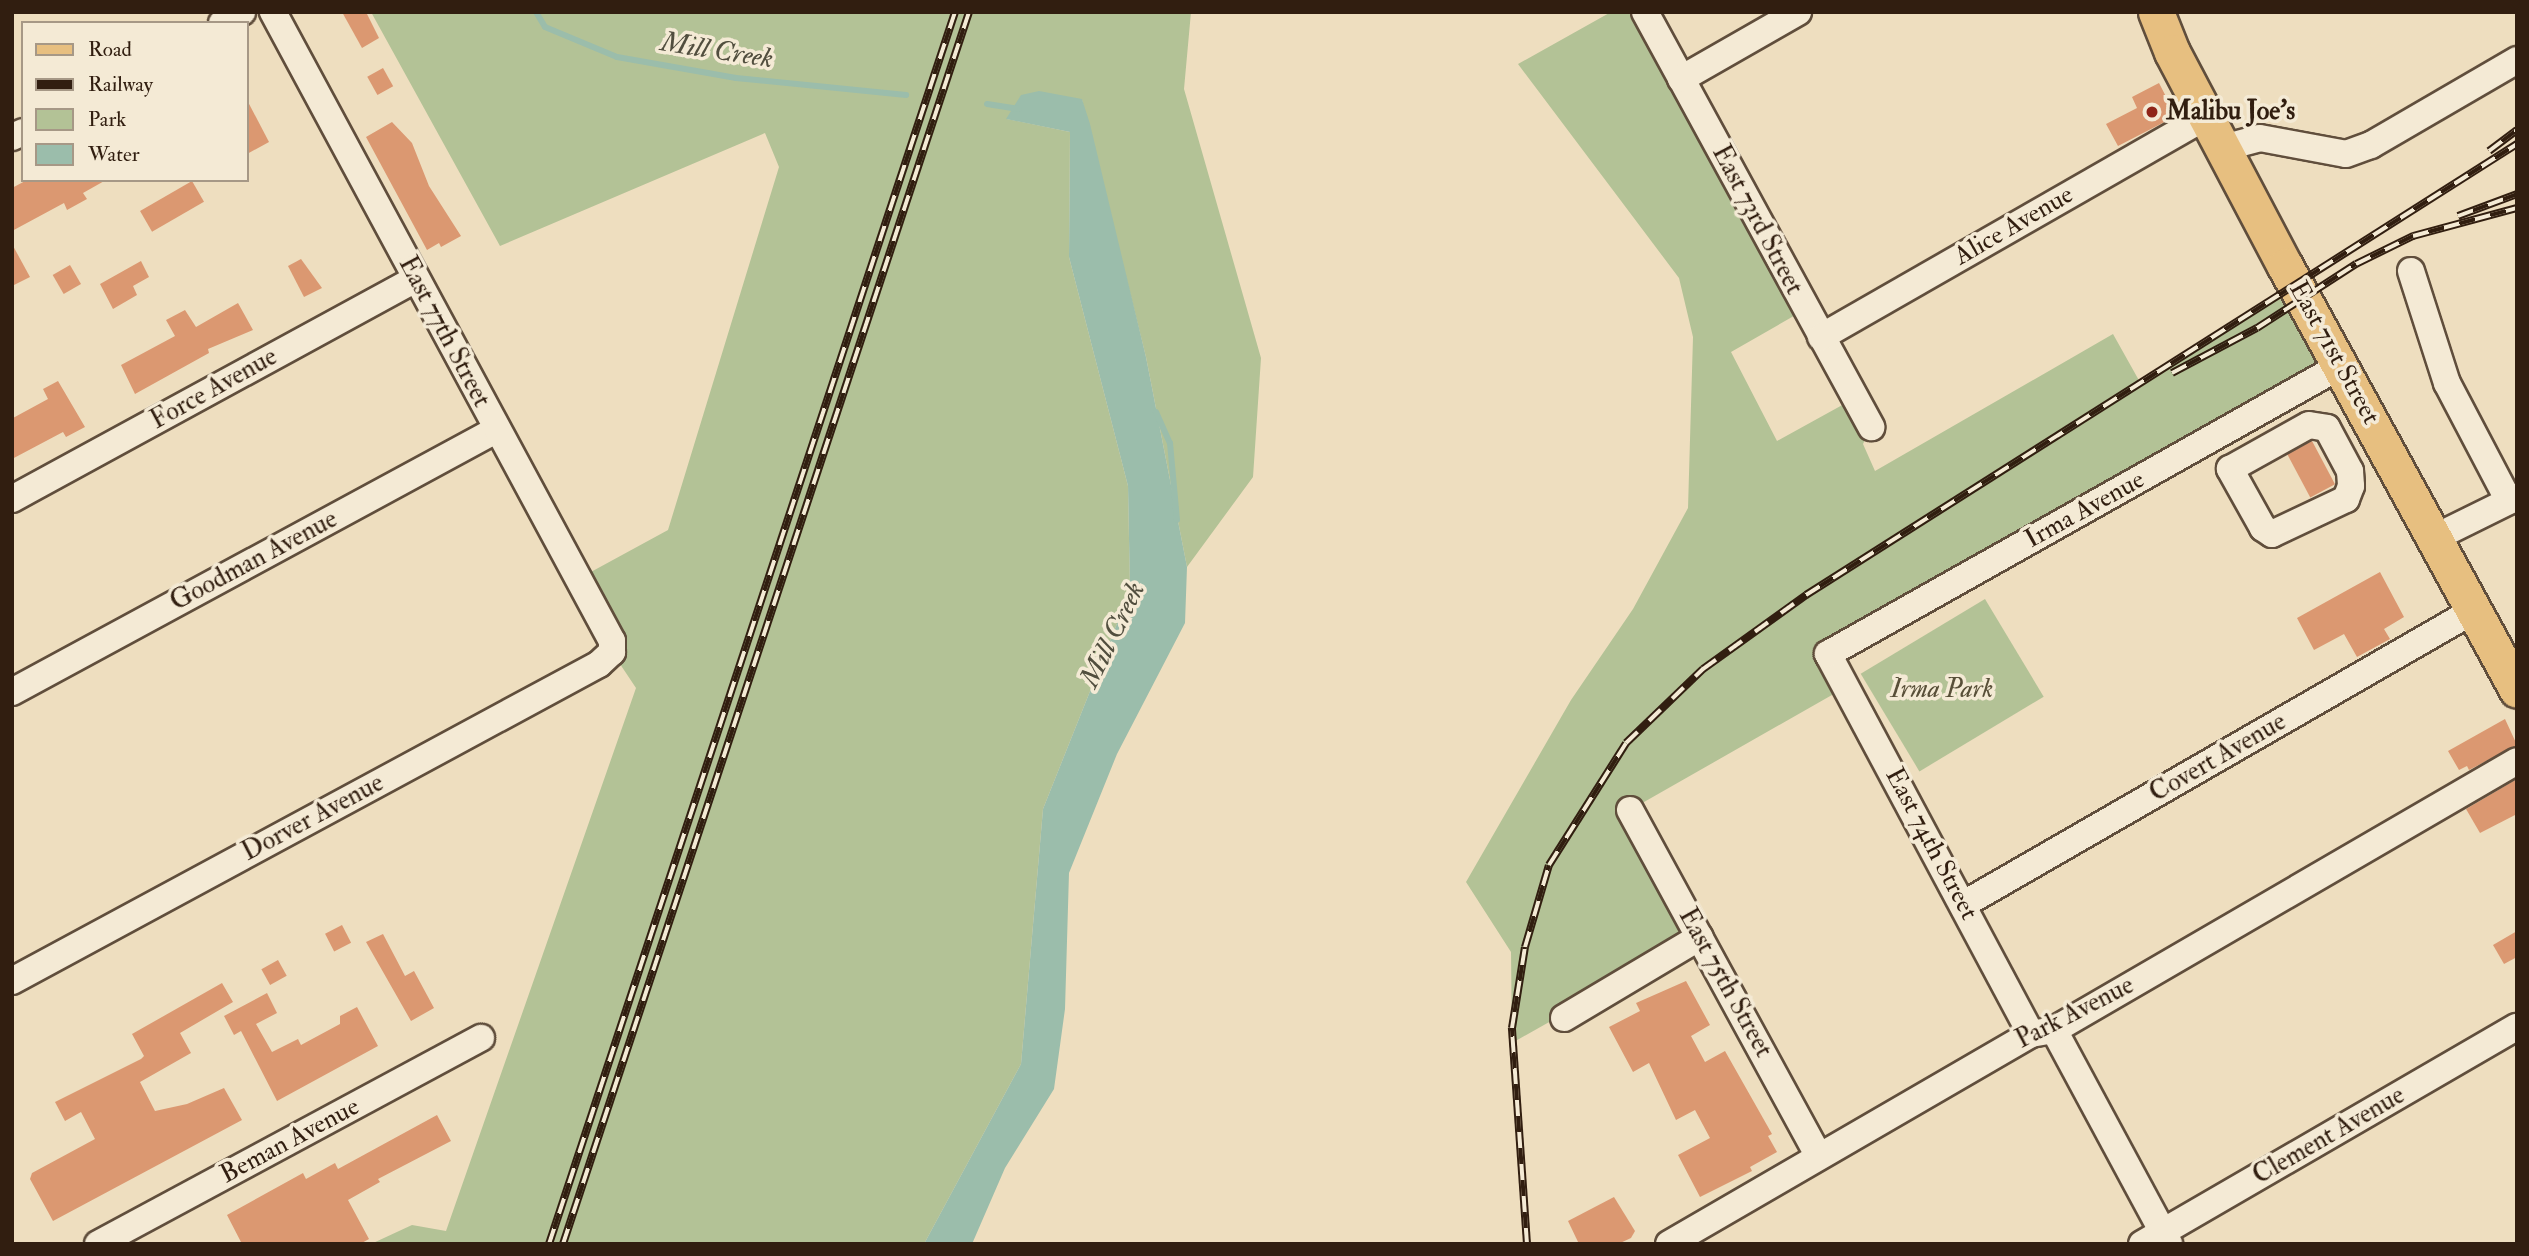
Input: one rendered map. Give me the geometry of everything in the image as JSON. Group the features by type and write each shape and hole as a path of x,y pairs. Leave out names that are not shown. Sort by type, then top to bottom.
{"main road":[{"name":"East 71st Street","path":"2157,13 2223,148 2473,611 2513,674"}],"street":[{"path":"226,21 242,12"},
{"name":"East 77th Street","path":"273,12 611,641 612,652"},
{"name":"East 73rd Street","path":"1645,12 1871,427"},
{"path":"1681,79 1798,12"},
{"path":"2223,148 2260,138 2346,154 2371,145 2517,60"},
{"name":"Alice Avenue","path":"1821,337 2207,116"},
{"path":"2411,271 2447,383 2513,499 2434,538"},
{"name":"Force Avenue","path":"12,499 416,279"},
{"name":"Irma Avenue","path":"1828,654 2342,365"},
{"path":"2205,442 2216,461 2230,469 2263,528 2272,534 2346,499 2350,471 2328,428 2319,425 2309,425 2230,469"},
{"name":"Goodman Avenue","path":"12,692 496,429"},
{"path":"2350,471 2388,451"},
{"name":"Covert Avenue","path":"1964,904 2473,611"},
{"name":"Dorver Avenue","path":"12,981 599,664 612,652"},
{"name":"East 74th Street","path":"1828,654 1964,904 2042,1032 2158,1240"},
{"name":"Park Avenue","path":"1669,1244 1819,1156 2517,761"},
{"name":"East 75th Street","path":"1630,810 1819,1156"},
{"path":"1564,1018 1700,937"},
{"name":"Clement Avenue","path":"2158,1240 2517,1027"},
{"name":"Beman Avenue","path":"99,1244 481,1038"}],"green space":[{"path":"371,12 1191,12 1184,89 1261,358 1253,477 1187,567 1146,357 1082,100 1007,119 1070,132 1069,257 1128,486 1130,591 1043,809 1021,1064 924,1244 371,1244 412,1225 446,1231 636,688 612,652 578,579 668,530 779,167 765,133 500,246"},
{"path":"1611,12 1645,12 1806,309 1731,352 1777,441 1855,398 1871,427 1863,444 1875,471 2113,334 2141,384 2297,285 2342,365 1829,654 1846,687 1630,810 1700,937 1512,1043 1511,952 1466,882 1571,700 1633,609 1688,508 1693,337 1679,278 1518,64"},
{"name":"Irma Park","path":"1985,599 2044,697 1919,771 1861,674"}],"water":[{"path":"1039,91 1082,99 1090,124 1146,357 1187,567 1185,623 1117,754 1069,873 1065,1009 1054,1089 1005,1168 972,1244 924,1244 1021,1064 1043,809 1130,591 1128,486 1069,257 1070,132 1006,119 1021,95"}],"building":[{"path":"342,12 366,12 379,38 362,48"},
{"path":"383,68 393,86 377,95 367,77"},
{"name":"Malibu Joe's","path":"2159,83 2176,116 2118,146 2106,124 2137,108 2132,97"},
{"path":"248,102 269,142 248,153"},
{"path":"392,122 412,143 429,186 461,236 441,247 439,243 427,250 366,137"},
{"path":"23,182 102,182 83,193 87,199 67,210 64,203 12,231 12,188"},
{"path":"193,182 204,202 152,232 140,211"},
{"path":"12,244 30,277 12,286"},
{"path":"301,259 322,288 304,297 288,266"},
{"path":"141,261 149,277 133,286 137,295 113,309 100,284"},
{"path":"70,265 81,284 64,294 53,275"},
{"path":"238,303 253,330 208,349 209,353 135,394 121,365 175,336 166,320 185,310 196,327"},
{"path":"58,381 85,427 66,437 63,432 12,459 13,418 48,399 43,389"},
{"path":"2312,441 2335,484 2310,497 2287,454"},
{"path":"2380,572 2404,617 2384,629 2390,639 2357,657 2344,634 2314,650 2297,618"},
{"path":"2505,719 2517,745 2469,770 2467,766 2459,770 2448,751"},
{"path":"2517,779 2517,814 2480,833 2466,809"},
{"path":"342,925 351,943 334,951 325,934"},
{"path":"2517,931 2517,957 2504,964 2493,945"},
{"path":"383,934 405,976 414,971 434,1008 411,1021 366,942"},
{"path":"278,960 287,976 270,985 261,969"},
{"path":"1686,981 1710,1025 1691,1036 1705,1062 1725,1051 1772,1134 1768,1136 1777,1152 1750,1167 1752,1171 1700,1197 1678,1155 1710,1138 1695,1110 1676,1120 1649,1063 1633,1072 1609,1027 1640,1011 1636,1003"},
{"path":"222,983 233,1002 180,1033 191,1053 140,1082 155,1111 187,1104 224,1088 242,1120 53,1221 30,1179 32,1173 95,1139 81,1112 65,1121 55,1102 141,1059 144,1056 132,1034"},
{"path":"267,993 277,1013 256,1024 272,1052 298,1039 301,1045 340,1024 340,1016 357,1007 378,1046 277,1101 241,1031 234,1035 224,1016"},
{"path":"437,1115 451,1141 378,1179 380,1182 348,1200 369,1239 360,1244 242,1244 227,1215 303,1173 306,1179 335,1163 338,1169"},
{"path":"1614,1197 1635,1231 1631,1238 1618,1244 1579,1244 1568,1221"}],"waterway":[{"name":"Mill Creek","path":"536,12 545,27 617,57 736,78 906,95"},
{"name":"Mill Creek","path":"987,104 1019,109"},
{"name":"Mill Creek","path":"1156,412 1170,443 1177,520"}],"railway":[{"path":"549,1244 955,12"},
{"path":"563,1244 969,12"},
{"path":"2489,151 2517,130"},
{"path":"1527,1244 1512,1028 1525,947 1549,865 1626,743 1703,669 1806,595 2517,144"},
{"path":"2458,216 2517,194"},
{"path":"2172,373 2257,328 2356,264 2413,236 2517,208"}],"place":[{"name":"Malibu Joe's","path":"2152,112"}]}
